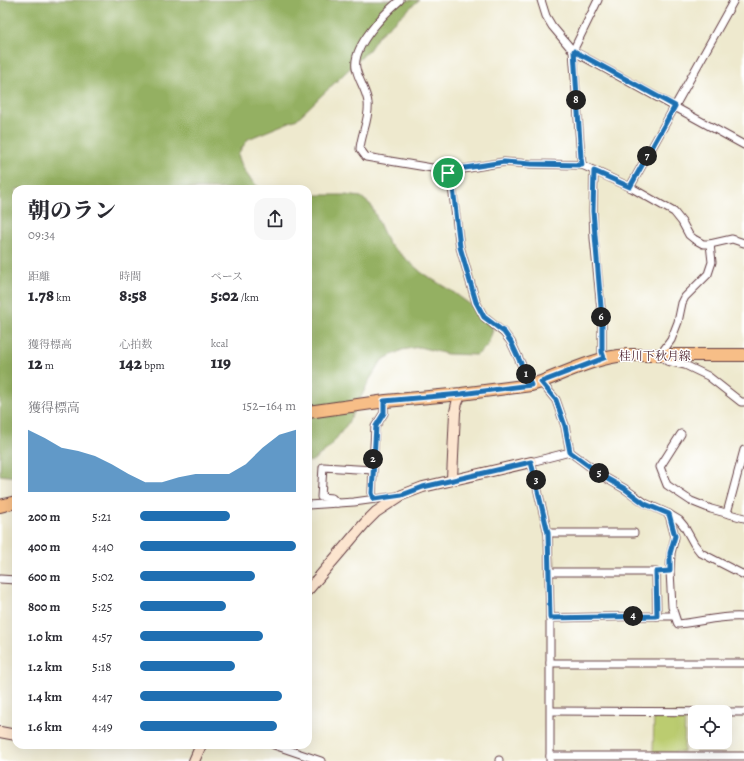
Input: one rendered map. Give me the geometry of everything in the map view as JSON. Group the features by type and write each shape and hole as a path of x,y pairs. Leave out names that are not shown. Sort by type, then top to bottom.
{"main road":[{"name":"桂川下秋月線","path":"312,411 384,401 461,394 536,384 604,358 627,355 744,355"},
{"path":"0,506 12,503"}],"street":[{"path":"400,0 379,20 357,54 355,61 356,69 368,102 368,112 360,149 366,157 444,170 448,173 452,179 460,247 476,302 484,317 504,332 536,384 556,400 565,426 570,452 645,504 679,520 701,553 744,575"},
{"path":"541,0 546,16 552,26 574,51 744,145"},
{"path":"582,165 574,51 598,0"},
{"path":"630,187 734,0"},
{"path":"448,173 452,170 504,162 582,165 630,187 674,212 682,222 689,235 703,244 732,239 744,243"},
{"path":"594,171 594,231 602,319 602,352 604,358"},
{"path":"710,244 712,262 708,274 685,297 673,335 665,350 660,355 668,361 685,365 708,376 744,402"},
{"path":"452,479 455,412 461,394"},
{"path":"374,499 372,493 376,426 384,413 384,401"},
{"path":"681,434 660,467 666,485 690,501 711,509 744,518"},
{"path":"727,513 744,450"},
{"path":"312,585 365,523 376,512 402,495 423,487 452,479 570,452"},
{"path":"531,462 548,533 550,618 550,759 628,759 744,756"},
{"path":"337,503 332,498 321,497 323,467 373,470"},
{"path":"312,505 354,502 402,495"},
{"path":"669,514 675,536 670,553 672,607 678,624 694,623 712,618 732,616 744,617"},
{"path":"548,533 634,533"},
{"path":"549,572 670,571"},
{"path":"656,572 657,616"},
{"path":"0,579 12,580"},
{"path":"550,618 674,616"},
{"path":"550,664 744,663"},
{"path":"550,711 744,712"},
{"path":"0,732 12,734"},
{"path":"194,761 200,749"},
{"path":"286,749 321,761"}],"green space":[{"path":"0,0 419,0 379,35 369,50 297,119 248,139 238,154 246,174 256,185 12,185 12,476 0,475"},
{"path":"312,195 345,195 361,197 371,205 388,243 422,273 453,292 486,316 493,330 487,346 477,355 447,354 419,347 402,350 382,360 370,379 348,423 329,448 312,461"},
{"path":"654,714 685,714 684,752 653,752"}],"route":[{"path":"574,51 675,106 630,187 594,171 594,238 602,319 602,352 604,358 541,382 556,400 565,426 570,452 645,504 669,514 675,536 670,553 670,571 656,572 657,616 550,618 548,533 531,462 452,479 423,487 402,495 374,499 372,493 376,426 384,413 384,401 461,394 531,385 511,342 504,332 484,317 476,302 460,247 452,179 448,173 452,170 504,162 582,165 574,51"}]}
